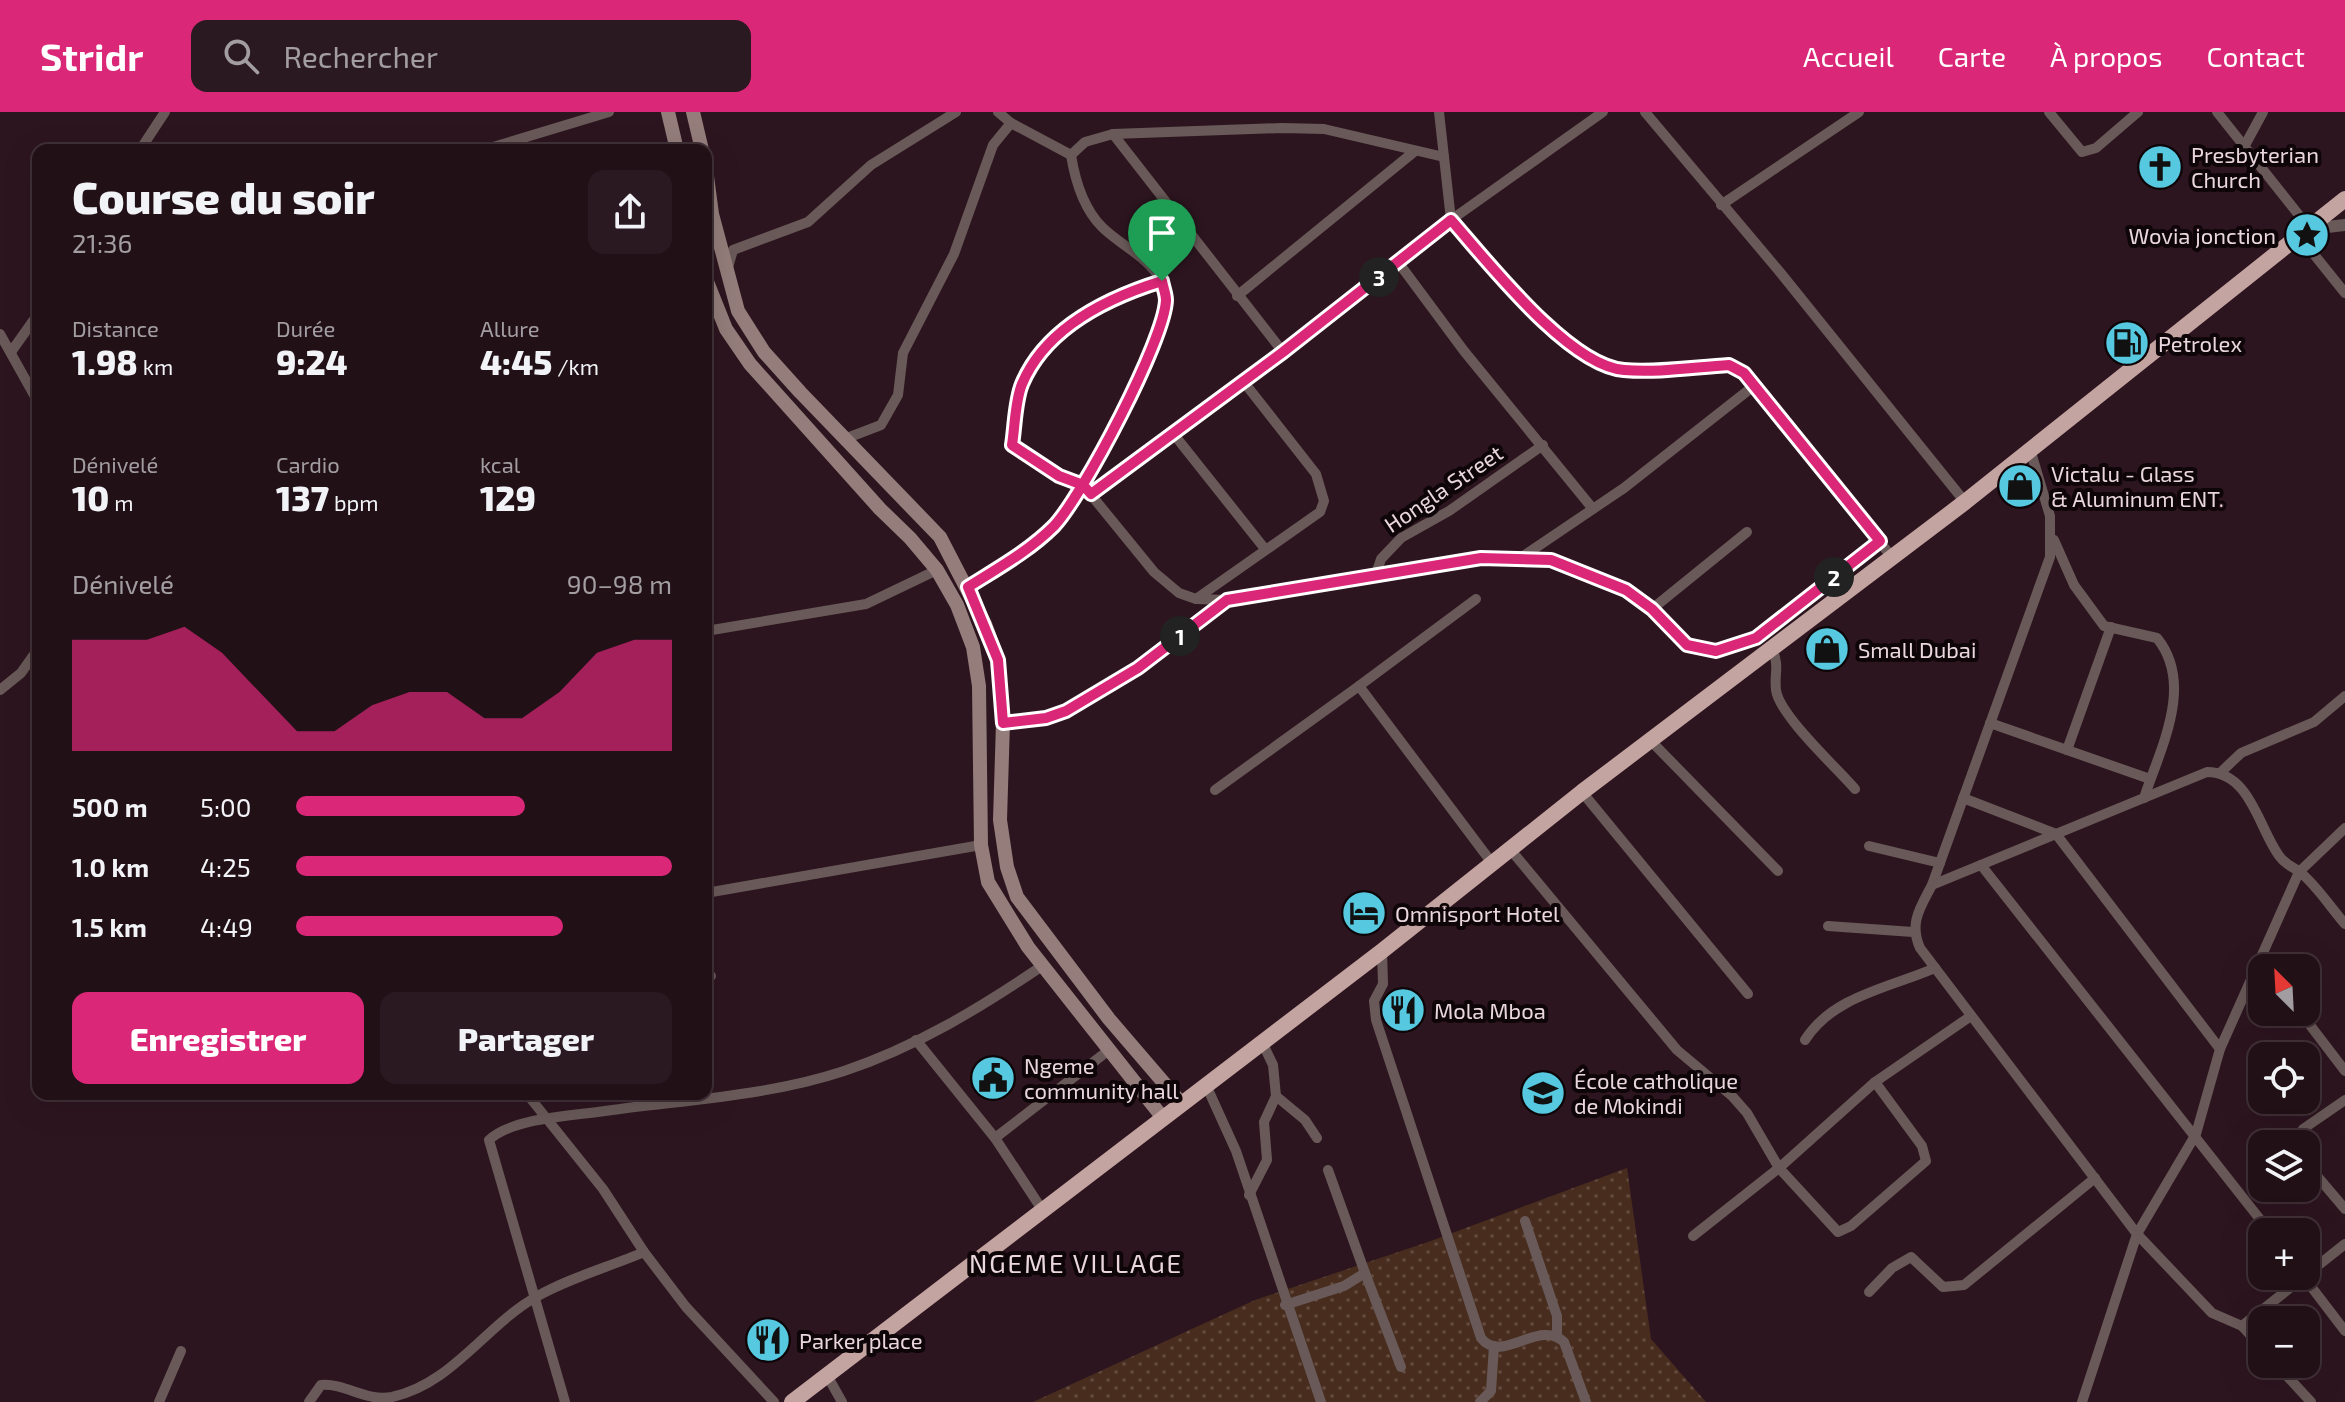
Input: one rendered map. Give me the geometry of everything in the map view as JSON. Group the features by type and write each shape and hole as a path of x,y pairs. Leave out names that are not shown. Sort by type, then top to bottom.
{"highway":[{"path":"792,1402 1382,951 1582,792 1965,502 2345,199"}],"main road":[{"path":"668,112 676,144"},
{"path":"693,112 701,144"},
{"path":"712,200 726,273 738,311 764,352 940,537 968,587 998,660 1003,723 1000,820 1007,867 1017,897 1091,996 1182,1104"},
{"path":"712,294 726,329 750,364 937,570 957,605 973,647 979,686 981,845 988,882 1005,914 1042,966 1163,1118"}],"street":[{"path":"144,144 165,112"},
{"path":"503,144 609,112"},
{"path":"726,273 733,250 808,222 871,165 956,112"},
{"path":"968,587 1018,556 1055,525 1101,459 1160,325 1166,300 1162,281 1146,262 1101,226 1084,202 1071,155 1011,123 998,112"},
{"path":"1439,112 1451,220 1514,291 1581,355 1623,370 1729,365 1744,373 1891,556"},
{"path":"1091,494 1283,352 1451,220 1603,112"},
{"path":"1645,112 1779,271 1965,502"},
{"path":"1721,205 1859,112"},
{"path":"2049,112 2082,152 2096,148 2138,112"},
{"path":"2217,112 2345,293"},
{"path":"2244,147 2263,112"},
{"path":"847,438 881,425 898,395 903,353 954,254 993,145 1011,123"},
{"path":"1071,155 1085,142 1113,134 1324,129 1444,157"},
{"path":"1113,134 1283,352"},
{"path":"1237,296 1415,151"},
{"path":"2305,233 2345,225"},
{"path":"1398,262 1464,351 1593,509"},
{"path":"1162,281 1130,291 1079,317 1047,346 1021,385 1012,445 1059,476 1083,485 1154,572 1179,593 1196,599 1227,600 1481,558 1522,557 1551,560 1626,590 1652,609 1687,645 1703,650 1729,649 1756,638 1880,541"},
{"path":"11,352 32,322"},
{"path":"0,334 32,391"},
{"path":"1196,599 1320,512 1324,501 1316,474 1243,381"},
{"path":"1522,557 1593,509 1755,385"},
{"path":"1172,432 1265,549"},
{"name":"Hongla Street","path":"1376,574 1381,559 1401,538 1449,511 1543,445"},
{"path":"2030,449 2053,538 2090,611 2104,626 2157,638 2171,660 2175,679 2173,708 2144,798"},
{"path":"1652,609 1747,532"},
{"path":"2053,538 2050,557 1932,885 1915,918 1913,932 1935,968 2137,1234 2212,1313 2242,1326 2248,1333"},
{"path":"712,630 866,604 937,570"},
{"path":"1215,790 1476,599"},
{"path":"1003,723 1046,718 1066,711 1138,668 1227,600"},
{"path":"2067,750 2111,627"},
{"path":"1772,647 1779,668 1776,691 1784,708 1855,789"},
{"path":"0,690 21,673 32,657"},
{"path":"1359,686 1492,863"},
{"path":"2221,772 2241,753 2314,722 2345,696"},
{"path":"1990,723 2150,779"},
{"path":"1650,740 1778,871"},
{"path":"1932,885 2207,772 2221,772 2236,783 2262,819 2279,856 2299,872 2345,924"},
{"path":"1582,792 1748,994"},
{"path":"1963,798 2056,834 2220,1049"},
{"path":"2267,954 2299,872 2345,828"},
{"path":"712,891 981,845"},
{"path":"1869,846 1940,863"},
{"path":"1510,849 1677,1050 1713,1078 1739,1104 1779,1168 1838,1232 1851,1226 1926,1161 1922,1146 1875,1082"},
{"path":"1981,865 2259,1218"},
{"path":"1828,926 1913,932"},
{"path":"1382,951 1383,984 1374,1001 1376,1020 1481,1338 1494,1346 1509,1345 1547,1332 1557,1335 1564,1342 1586,1402"},
{"path":"712,1095 778,1086 844,1071 916,1040 986,1004 1042,966"},
{"path":"1805,1040 1816,1022 1848,1000 1885,989 1935,968"},
{"path":"2082,1402 2137,1234 2196,1134 2220,1049 2248,994"},
{"path":"1693,1236 1779,1168 1875,1082 1971,1016"},
{"path":"2311,1026 2345,1071"},
{"path":"916,1040 995,1138 1043,1211"},
{"path":"1249,1195 1267,1160 1264,1122 1276,1096 1275,1074 1262,1042"},
{"path":"995,1138 1109,1050"},
{"path":"1206,1085 1236,1151 1285,1305 1321,1402"},
{"path":"1276,1096 1305,1120 1317,1138"},
{"path":"532,1100 603,1189 644,1252 686,1307 774,1402"},
{"path":"565,1402 489,1140 498,1131 546,1119 680,1100"},
{"path":"2303,1130 2345,1100"},
{"path":"1328,1170 1401,1367"},
{"path":"1869,1292 1892,1268 1911,1257 1943,1287 1964,1285 2095,1178"},
{"path":"2320,1180 2345,1209"},
{"path":"1525,1221 1557,1316 1557,1335"},
{"path":"2320,1264 2345,1244"},
{"path":"309,1402 321,1385 332,1384 367,1398 411,1392 433,1381 535,1297 644,1252"},
{"path":"1285,1305 1344,1286 1365,1273"},
{"path":"2242,1326 2287,1290"},
{"path":"2314,1290 2345,1331"},
{"path":"1480,1402 1491,1391 1494,1346"},
{"path":"159,1402 181,1351"},
{"path":"828,1377 842,1402"},
{"path":"2289,1378 2311,1402"}],"shaded area":[{"path":"1627,1168 1651,1339 1706,1402 1033,1402 1255,1300 1431,1241"}],"place":[{"name":"Presbyterian Church","path":"2160,167"},
{"name":"Wovia jonction","path":"2307,235"},
{"name":"Petrolex","path":"2127,343"},
{"name":"Victalu - Glass & Aluminum ENT.","path":"2020,486"},
{"name":"Small Dubai","path":"1827,649"},
{"name":"Omnisport Hotel","path":"1364,913"},
{"name":"Mola Mboa","path":"1403,1010"},
{"name":"Ngeme community hall","path":"993,1078"},
{"name":"École catholique de Mokindi","path":"1543,1093"},
{"name":"Parker place","path":"768,1340"}],"district":[{"name":"NGEME VILLAGE","path":"1076,1262"}],"route":[{"path":"1162,281 1130,291 1079,317 1047,346 1021,385 1012,445 1059,476 1083,485 1091,494 1283,352 1451,220 1514,291 1581,355 1623,370 1729,365 1744,373 1880,541 1756,638 1729,649 1703,650 1687,645 1652,609 1626,590 1585,572 1551,560 1481,558 1227,600 1138,668 1066,711 1046,718 1003,723 998,660 968,587 1018,556 1055,525 1083,485 1101,459 1160,325 1166,300 1162,281"}]}
